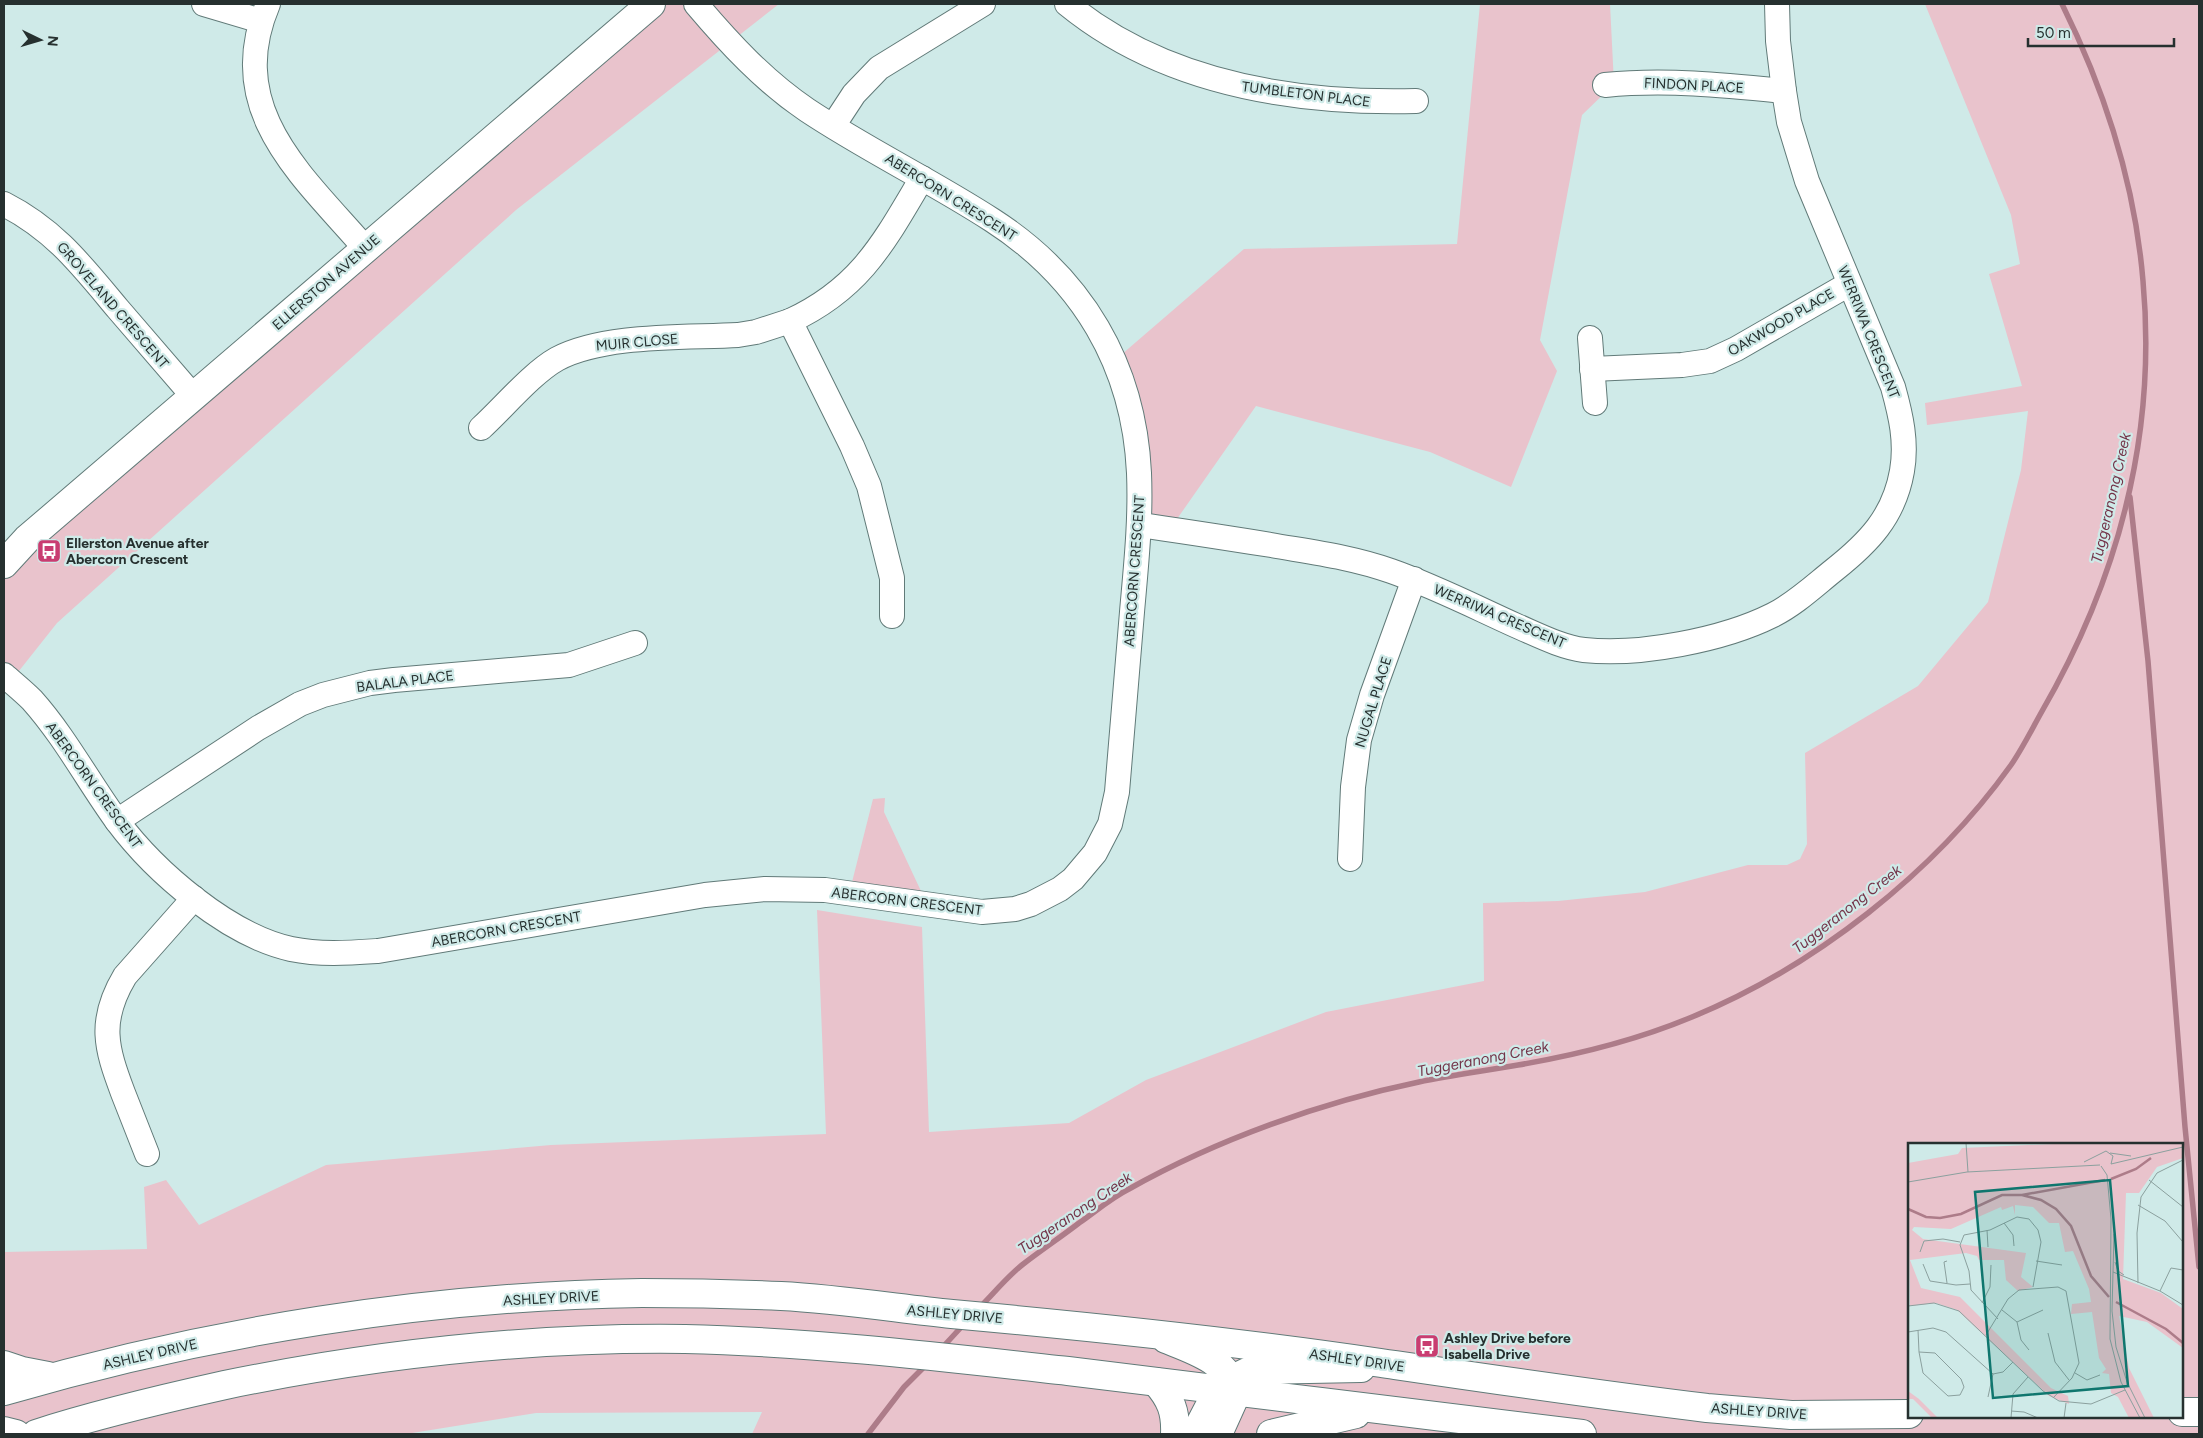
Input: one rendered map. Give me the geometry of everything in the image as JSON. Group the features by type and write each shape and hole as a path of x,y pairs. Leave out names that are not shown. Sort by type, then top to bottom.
{"main road":[{"name":"ELLERSTON AVENUE","path":"4,564 27,539 651,4"},
{"name":"ASHLEY DRIVE","path":"4,1390 185,1346 388,1312 517,1299 640,1294 702,1294 784,1296 1153,1334 1707,1408 1791,1415 1908,1414"},
{"path":"1153,1334 1208,1356 1220,1364 1229,1387 1218,1434"},
{"path":"33,1433 169,1397 217,1387 295,1371 423,1352 553,1342 684,1339 862,1349 1156,1382 1229,1387 1374,1410 1582,1434"},
{"path":"4,1365 52,1377"},
{"path":"1195,1434 1229,1387 1251,1370 1412,1368"},
{"path":"1156,1382 1169,1396 1176,1416 1175,1434"},
{"path":"1271,1434 1374,1410"},
{"path":"2183,1412 2199,1412"},
{"path":"4,1431 16,1434"}],"street":[{"path":"204,4 265,12 254,57 255,76 262,112 269,129 290,159 366,248"},
{"name":"ABERCORN CRESCENT","path":"4,675 32,700 63,739 118,821 144,852 194,898 229,924 249,934 290,948 334,954 378,951 705,895 765,889 825,890 982,912 1015,909 1031,904 1060,889 1073,878 1095,854 1110,824 1117,792 1139,525 1138,470 1131,417 1119,373 1097,324 1068,284 1033,248 992,220 806,109 760,73 696,4"},
{"path":"833,126 854,94 879,68 982,4"},
{"name":"TUMBLETON PLACE","path":"1067,4 1103,30 1129,45 1183,70 1240,87 1367,102 1416,100"},
{"name":"WERRIWA CRESCENT","path":"1139,525 1332,555 1414,579 1548,639 1580,650 1614,652 1681,643 1737,631 1774,615 1792,604 1862,547 1874,534 1892,505 1902,472 1904,438 1902,421 1893,388 1807,181 1790,122 1784,91 1778,41 1777,4"},
{"name":"FINDON PLACE","path":"1605,85 1635,82 1695,82 1784,91"},
{"name":"MUIR CLOSE","path":"481,428 544,368 558,359 587,346 618,341 738,335 756,332 790,321 807,313 838,292 866,266 888,236 922,178"},
{"name":"GROVELAND CRESCENT","path":"4,204 44,228 76,258 193,396"},
{"name":"OAKWOOD PLACE","path":"1592,369 1682,365 1710,360 1736,350 1849,284"},
{"path":"790,321 852,446 869,486 892,578 892,616"},
{"path":"1590,338 1595,403"},
{"name":"NUGAL PLACE","path":"1350,859 1353,788 1359,740 1372,695 1414,579"},
{"name":"BALALA PLACE","path":"118,821 258,728 300,704 323,696 386,681 569,665 635,643"},
{"path":"147,1154 110,1058 107,1030 109,1015 118,989 125,976 194,898"}],"shaded area":[{"path":"651,4 779,4 516,210 57,623 11,681 4,695 4,568"},
{"path":"1480,4 1610,4 1614,84 1582,115 1540,340 1557,371 1511,487 1430,452 1256,406 1170,529 1139,525 1114,361 1244,249 1457,244"},
{"path":"1925,4 2199,4 2199,1434 752,1434 762,1412 536,1413 406,1434 4,1434 4,1252 147,1249 144,1187 166,1180 199,1225 326,1165 551,1145 826,1134 817,910 922,927 929,1132 1069,1123 1146,1080 1326,1012 1484,981 1483,903 1558,901 1645,892 1748,865 1787,865 1800,859 1807,844 1805,753 1918,686 1988,602 2021,470 2028,411 1927,425 1925,403 2022,386 1989,274 2020,264 2011,215"},
{"path":"885,798 884,812 927,904 849,894 873,799"}],"waterway":[{"name":"Tuggeranong Creek","path":"980,1307 1022,1265 1103,1205 1162,1171 1233,1139 1308,1112 1382,1090 1540,1061 1606,1046 1650,1033 1692,1017 1738,996 1782,972 1826,944 1868,913 1946,843 1980,805 2023,746 2068,663 2091,611 2111,559 2126,505 2137,451 2144,395 2146,339 2143,281 2133,209 2116,139 2104,104 2092,70 2062,4"},
{"path":"2130,497 2148,661 2185,1127 2199,1267"},
{"name":"Tuggeranong Creek","path":"941,1349 965,1323"},
{"name":"Tuggeranong Creek","path":"868,1434 904,1387 926,1365"}],"place":[{"name":"Ellerston Avenue after Abercorn Crescent","path":"49,551"},
{"name":"Ashley Drive before Isabella Drive","path":"1427,1346"}]}
